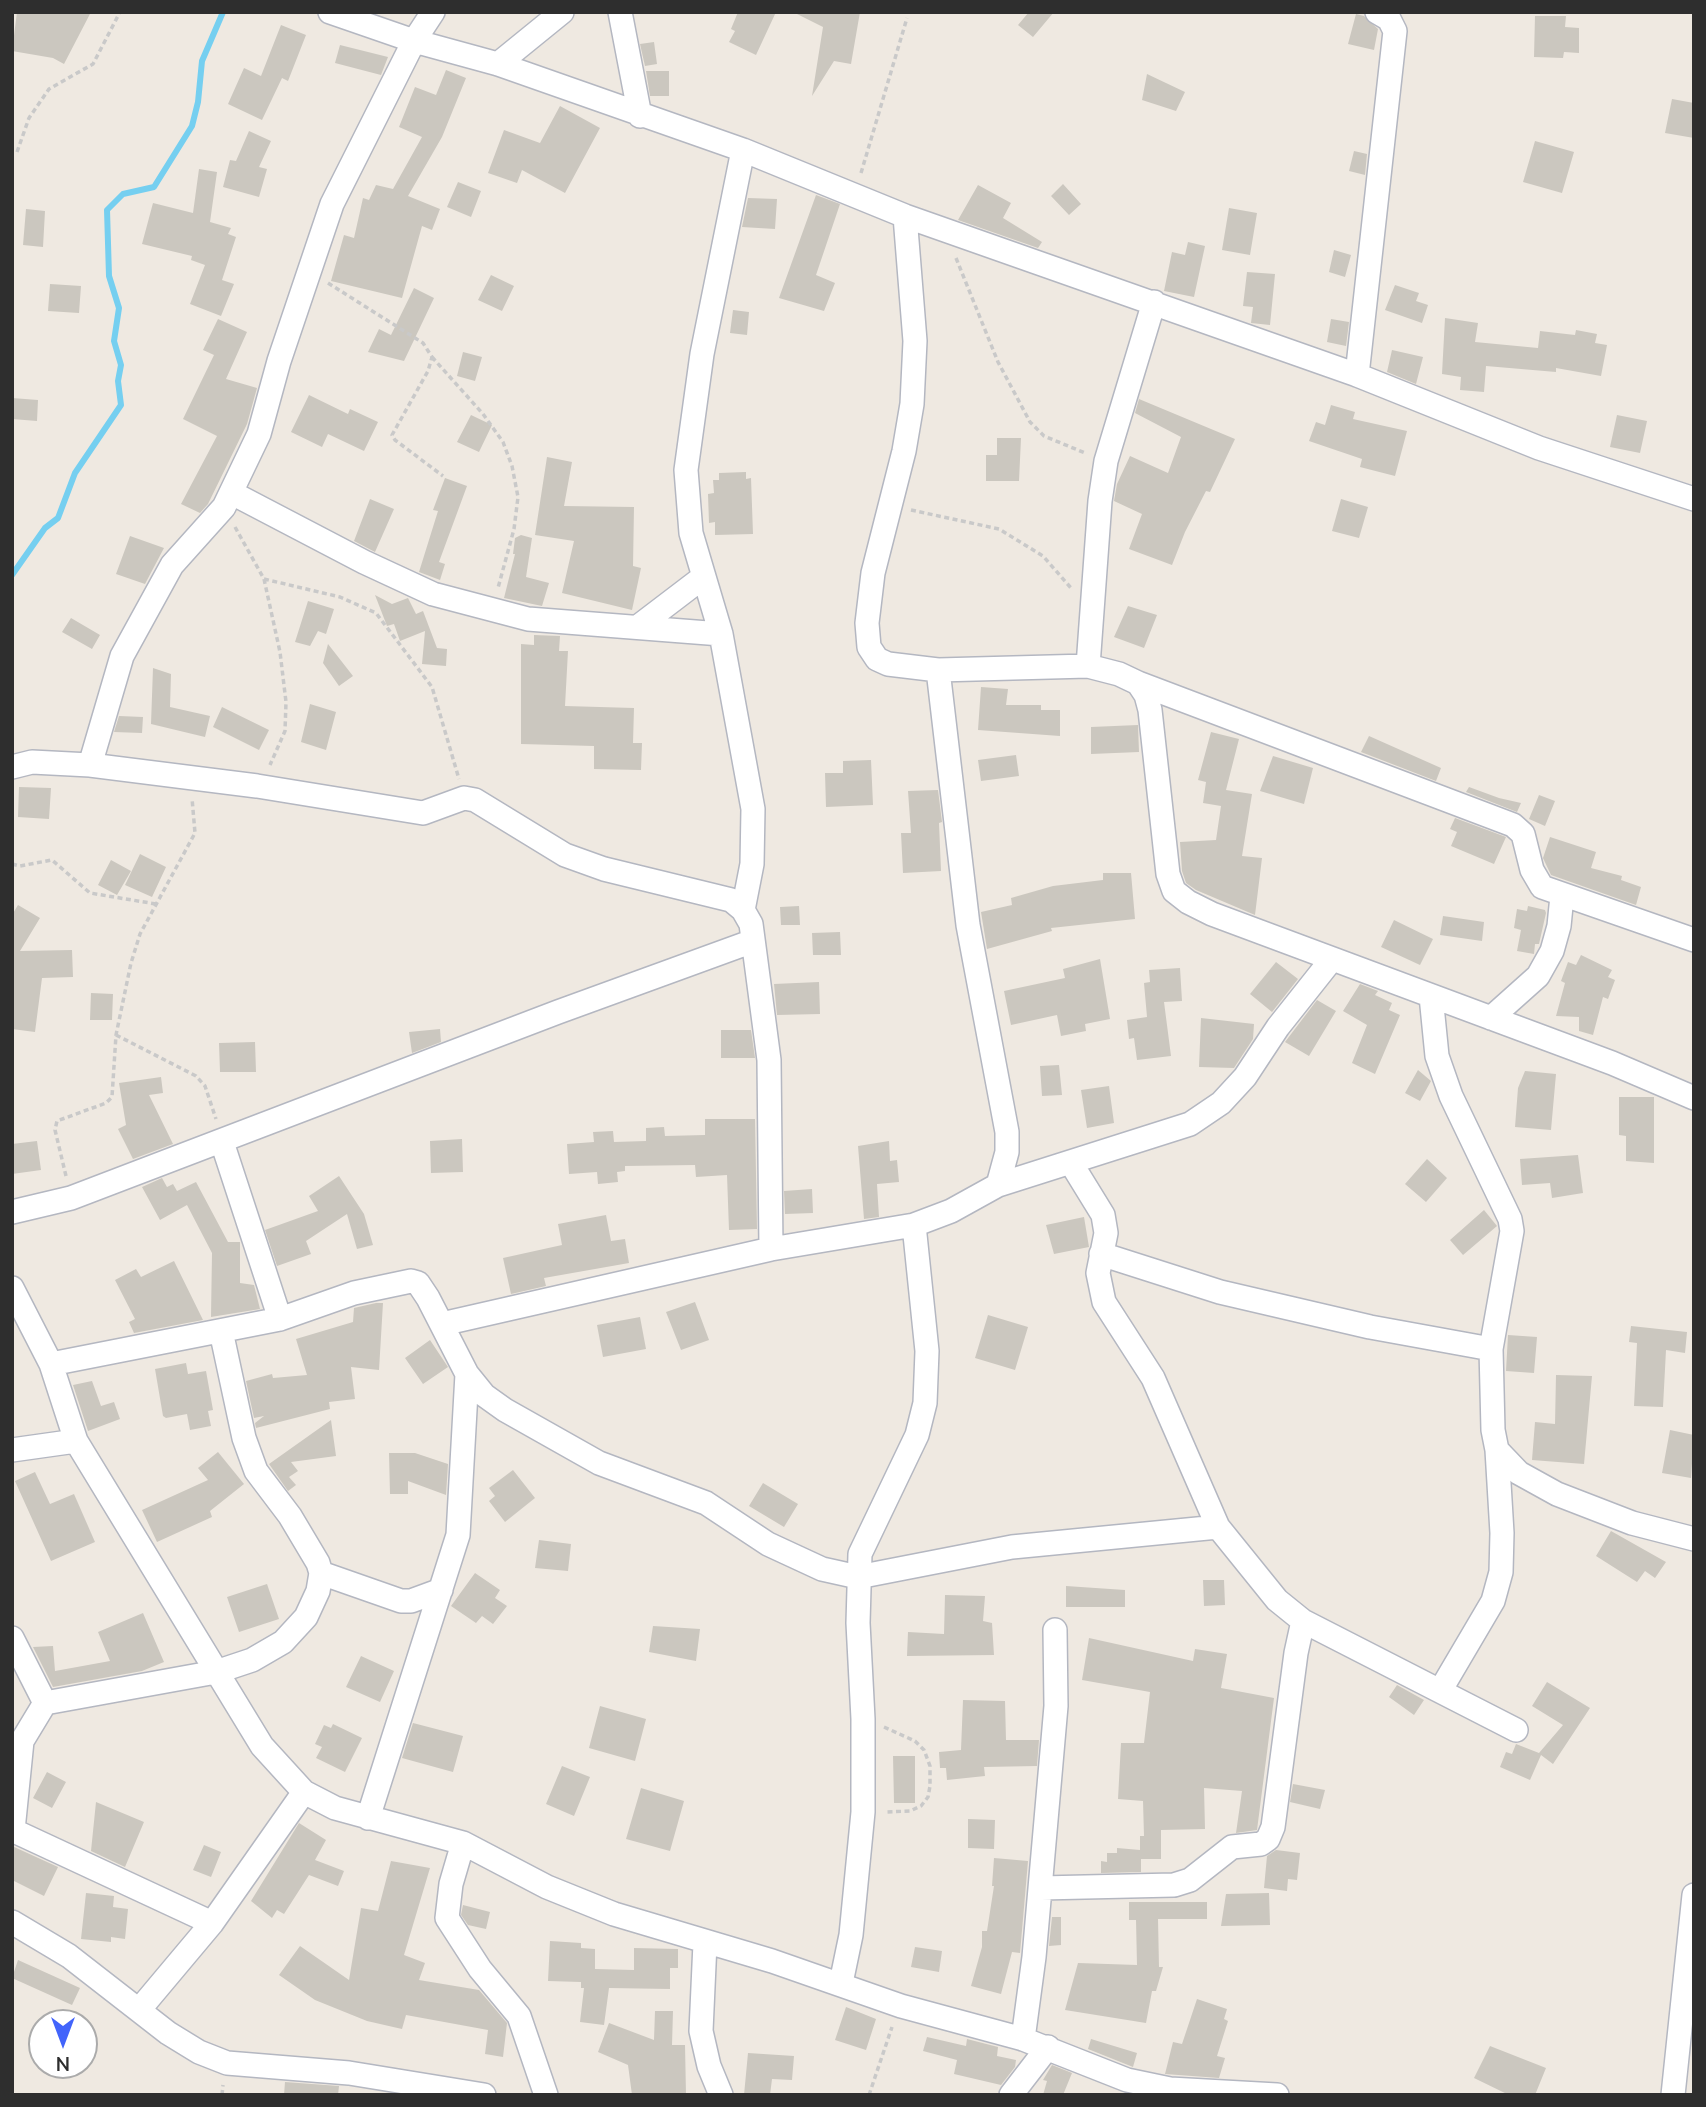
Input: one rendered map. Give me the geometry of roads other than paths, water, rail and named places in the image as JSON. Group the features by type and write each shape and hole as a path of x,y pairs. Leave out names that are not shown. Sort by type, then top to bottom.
{"street":[{"path":"330,12 414,41 498,64 743,150 905,215 1357,375 1539,449 1694,499"},
{"path":"90,765 122,656 172,565 228,500 260,434 279,361 332,204 414,41 433,12"},
{"path":"498,64 562,12"},
{"path":"620,12 640,116"},
{"path":"1357,375 1395,31 1389,19 1377,12"},
{"path":"743,150 702,354 687,458 691,533 702,578 721,634 753,810 752,864 743,910"},
{"path":"905,215 915,341 912,404 904,451 888,505 873,573 867,623 869,647 877,659 888,664 938,670 1088,666 1119,674 1513,825 1523,834 1535,880 1542,887 1694,940"},
{"path":"1088,666 1100,501 1107,461 1154,302"},
{"path":"228,500 433,594 492,610 564,624 639,626 721,634"},
{"path":"639,626 702,578"},
{"path":"938,670 968,925 1007,1132 1007,1152 998,1185"},
{"path":"1138,683 1146,695 1150,710 1168,874 1174,891 1212,914 1612,1063 1694,1098"},
{"path":"12,767 32,762 90,765 257,786 423,813 464,798 475,800 565,855 604,869 731,900 743,910 751,924 769,1060 771,1249"},
{"path":"1490,1018 1520,994 1543,968 1552,951 1559,926 1562,896"},
{"path":"12,1212 71,1198 558,1012 753,941"},
{"path":"442,1324 771,1249 914,1225 951,1211 998,1185 1190,1124 1221,1103 1245,1077 1278,1027 1332,959"},
{"path":"1431,996 1437,1056 1451,1096 1510,1219 1512,1231 1490,1349 1493,1430 1497,1450 1502,1533 1501,1572 1493,1601 1440,1691"},
{"path":"222,1142 281,1319"},
{"path":"1071,1163 1103,1215 1106,1233 1098,1273 1104,1302 1153,1378 1218,1527 1277,1600 1303,1621 1516,1730"},
{"path":"841,1983 853,1923 863,1812 858,1577 860,1554 917,1435 925,1404 928,1351 914,1225"},
{"path":"1101,1254 1220,1292 1370,1327 1490,1349"},
{"path":"51,1364 281,1319 354,1293 411,1281 422,1287 467,1374 484,1395 599,1463 706,1503 795,1558 821,1569 858,1577 1012,1547 1218,1527"},
{"path":"12,1288 51,1364 76,1441 262,1746 304,1792 335,1808 463,1843 547,1887 614,1914 841,1983 901,2006 1048,2047 1124,2087 1277,2095"},
{"path":"212,1923 13,1830 22,1741 45,1703 216,1672 252,1660 283,1642 306,1618 318,1591 321,1573 318,1563 290,1516 256,1471 244,1438 221,1331"},
{"path":"368,1818 458,1535 467,1374"},
{"path":"12,1450 76,1441"},
{"path":"1497,1450 1519,1473 1569,1499 1632,1523 1694,1539"},
{"path":"321,1573 401,1601 411,1601 441,1590"},
{"path":"1041,1888 1174,1885 1190,1880 1232,1847 1261,1844 1268,1839 1275,1817 1292,1681 1303,1621"},
{"path":"1023,2039 1041,1888 1056,1706 1055,1630"},
{"path":"12,1638 45,1703"},
{"path":"139,2010 212,1923 304,1792"},
{"path":"463,1843 451,1884 447,1918 480,1969 519,2016 546,2095"},
{"path":"1673,2095 1694,1895"},
{"path":"12,1922 69,1956 168,2034 199,2052 227,2063 322,2069 484,2095"},
{"path":"705,1943 701,2031 709,2066 721,2095"},
{"path":"1011,2095 1048,2047"}],"waterway":[{"path":"12,575 45,528 58,518 75,473 121,405 118,381 121,365 114,341 119,308 109,276 107,210 123,194 154,187 192,126 198,102 202,61 223,12"}]}
